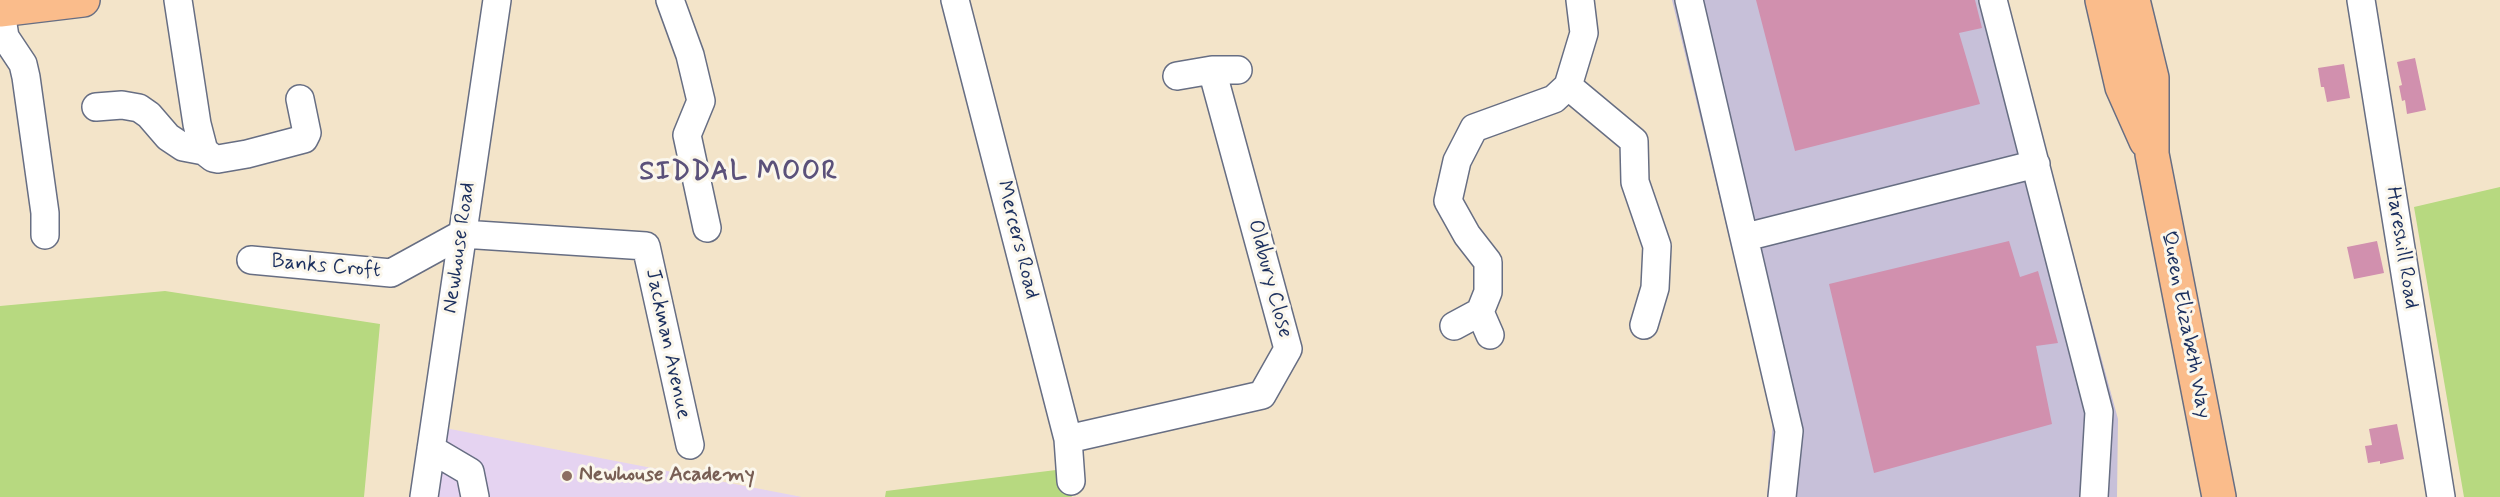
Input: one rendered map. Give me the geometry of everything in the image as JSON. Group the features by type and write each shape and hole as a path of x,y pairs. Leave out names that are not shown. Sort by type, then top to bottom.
{"main road":[{"path":"0,8 83,0"},
{"name":"Queen Elizabeth Way","path":"2102,0 2122,87 2152,154"},
{"name":"Queen Elizabeth Way","path":"2133,0 2152,78 2152,154 2219,497"}],"street":[{"path":"178,0 197,124 204,151"},
{"name":"Newhouse Road","path":"424,497 497,0"},
{"path":"670,0 690,55 700,101 687,135 707,228"},
{"name":"Mercers Road","path":"955,0 1068,440 1071,481"},
{"path":"1454,326 1485,323 1488,292 1488,262 1467,235 1448,201 1456,161 1474,128 1554,99 1568,86 1584,33 1580,0"},
{"path":"1689,0 1746,237 1789,431 1782,497"},
{"path":"1994,0 2099,412 2094,497"},
{"name":"Hareshill Road","path":"2361,0 2440,497"},
{"path":"0,8 5,37 23,64 26,77 45,213 45,236"},
{"name":"Oldbury Close","path":"1068,440 1262,395 1288,349 1225,70 1178,76"},
{"path":"1568,86 1634,141 1635,182 1657,246 1655,288 1644,325"},
{"path":"96,107 122,105 139,108 183,147 204,151 213,159 218,159 304,139 307,133 300,99"},
{"path":"1746,237 2036,164"},
{"name":"Banks Croft","path":"251,260 391,273 462,234"},
{"name":"Jackman Avenue","path":"462,234 646,246 690,445"},
{"path":"431,449 470,472 475,497"}],"shaded area":[{"path":"1672,0 2004,0 2118,419 2117,497 1767,497 1773,420"},
{"name":"Newhouse Academy","path":"445,428 802,497 437,497"}],"green space":[{"path":"2500,187 2500,497 2464,497 2414,207"},
{"path":"165,291 380,324 364,497 0,497 0,306"},
{"path":"1056,470 1072,497 885,497 886,491"}],"building":[{"path":"1756,0 1975,0 1982,28 1959,33 1980,104 1795,151"},
{"path":"2415,58 2426,110 2407,114 2405,100 2402,101 2399,86 2402,85 2397,62"},
{"path":"2344,64 2350,98 2327,102 2324,87 2321,87 2318,68"},
{"path":"2009,241 2020,277 2038,271 2058,343 2036,346 2052,424 1874,473 1829,284"},
{"path":"2377,241 2384,273 2354,279 2347,247"},
{"path":"2397,424 2404,459 2380,464 2380,461 2368,463 2365,446 2372,445 2369,429"}],"place":[{"name":"Newhouse Academy","path":"567,476"}],"district":[{"name":"SIDDAL MOOR","path":"739,173"}]}
